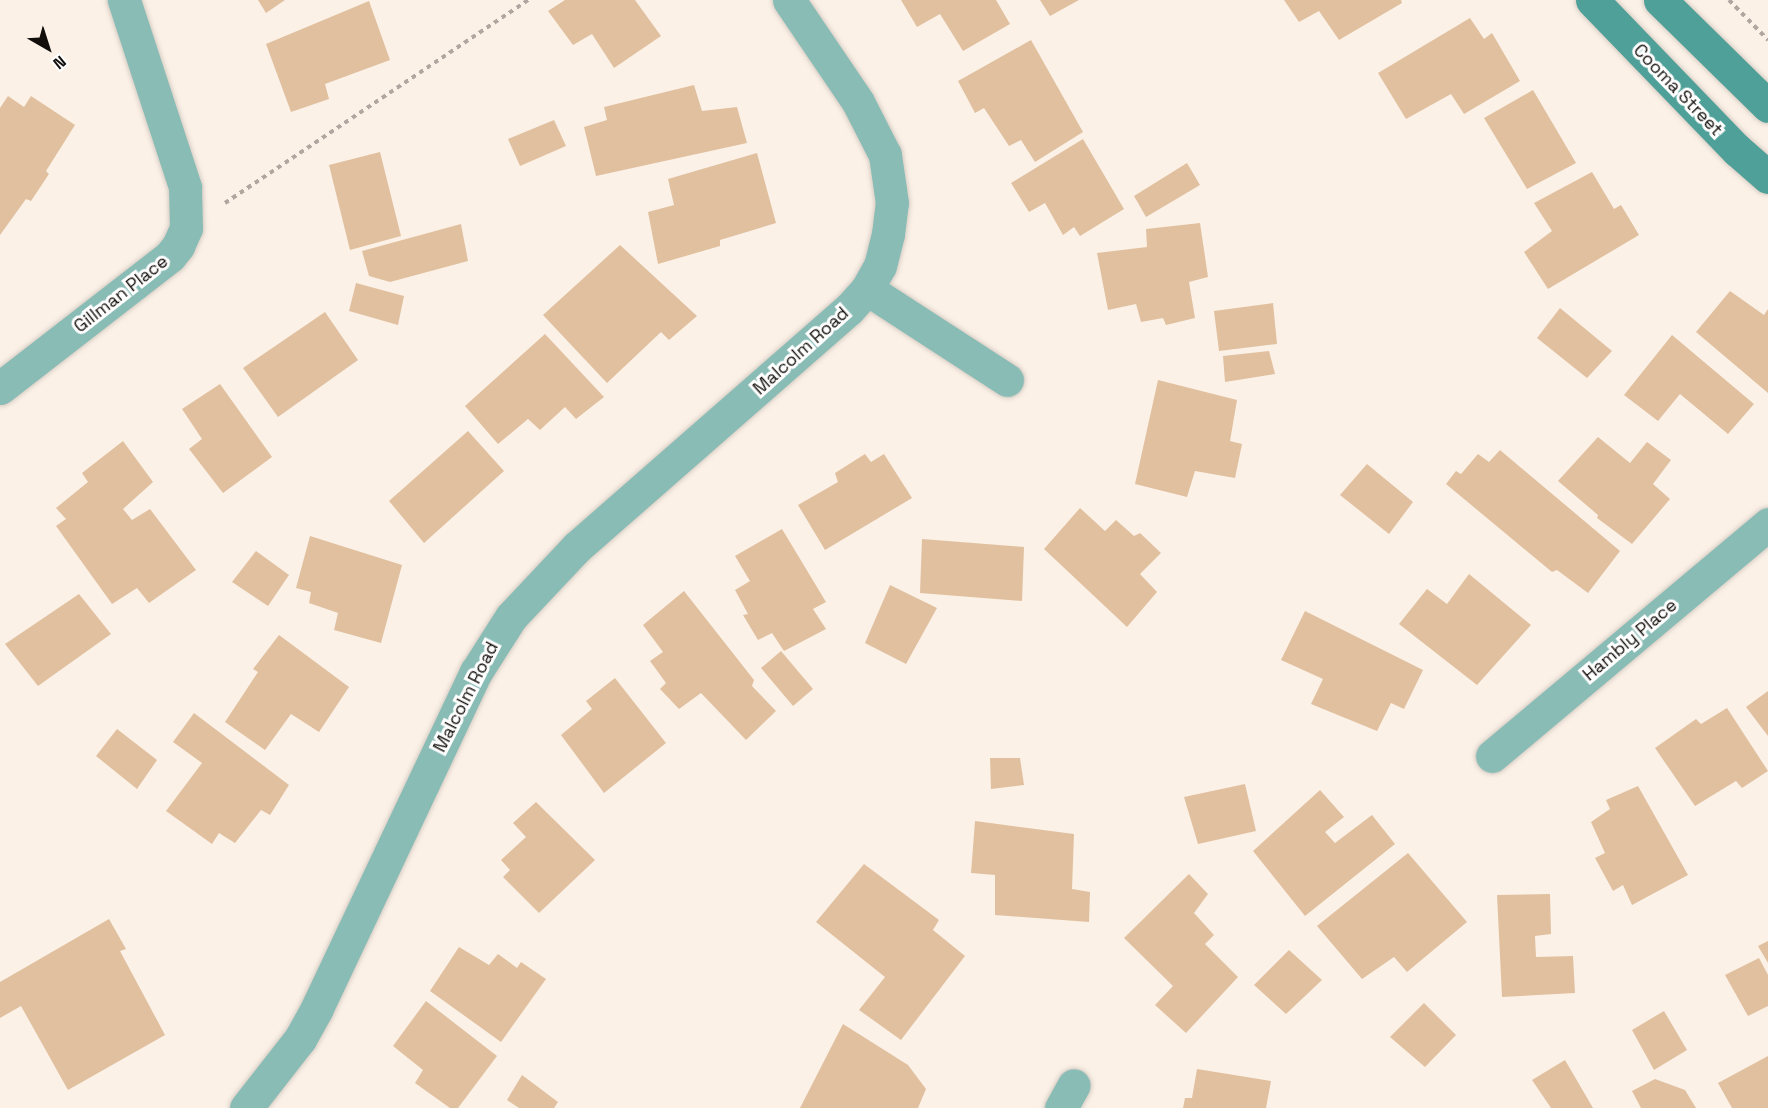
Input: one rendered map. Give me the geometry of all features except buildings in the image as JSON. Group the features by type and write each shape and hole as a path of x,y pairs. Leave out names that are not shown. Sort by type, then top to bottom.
{"main road":[{"name":"Cooma Street","path":"1592,0 1691,103 1768,177"},
{"path":"1660,0 1768,106"}],"street":[{"path":"123,0 185,187 186,228"},
{"name":"Malcolm Road","path":"246,1108 300,1039 318,1008 476,672 512,617 577,547 834,323 867,289 880,266 891,218 891,185 885,155 858,102 789,0"},
{"name":"Gillman Place","path":"0,388 170,256 178,246 186,228"},
{"path":"867,289 1007,380"},
{"name":"Hambly Place","path":"1492,756 1768,524"}],"path":[{"path":"186,228 528,0"},
{"path":"1729,0 1768,40"}]}
